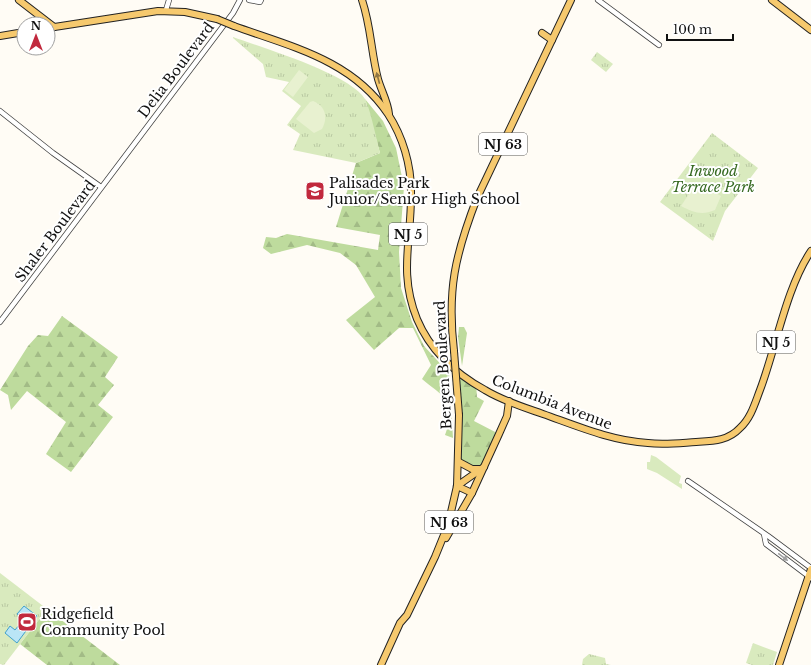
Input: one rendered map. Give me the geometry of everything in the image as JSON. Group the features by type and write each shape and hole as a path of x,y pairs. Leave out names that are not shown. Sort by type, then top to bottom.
{"main road":[{"path":"19,0 38,16"},
{"path":"362,0 371,33 378,79 389,108 389,116"},
{"name":"Bergen Boulevard","path":"380,665 400,623 407,615 436,557 450,519 457,486 459,462 459,414 451,320 451,295 461,242 477,198 571,0"},
{"path":"772,0 811,30"},
{"name":"NJ 5","path":"56,26 166,10 194,13 217,19 316,56 342,69 365,86 389,116"},
{"path":"0,36 16,33"},
{"path":"542,33 552,40"},
{"name":"Columbia Avenue","path":"389,116 403,143 411,177 411,204 406,258 409,294 421,328 435,350 477,385 509,402 598,433 627,441 651,444 715,441 728,437 738,431 747,421 753,407 767,372 799,272 811,251"},
{"path":"436,557 472,494 481,468 507,416 509,402"},
{"path":"459,462 472,469 481,468"},
{"path":"472,494 457,486 481,468"},
{"path":"779,665 810,577 811,569"}],"street":[{"path":"166,10 169,0"},
{"name":"Delia Boulevard","path":"128,153 233,13 240,0"},
{"path":"249,0 260,1"},
{"path":"598,0 659,45"},
{"path":"0,111 53,153 102,187"},
{"name":"Shaler Boulevard","path":"0,322 128,153"},
{"path":"688,481 811,569"},
{"path":"764,534 766,544 810,577"}],"green space":[{"path":"233,37 325,71 342,80 356,90 367,103 380,153 356,163 293,150 300,134 287,125 301,106 282,91 289,82 266,77 263,64"},
{"path":"597,52 613,64 606,72 591,60"},
{"path":"299,70 308,77 293,97 284,90"},
{"path":"365,99 383,121 396,148 404,187 399,252 401,288 412,322 424,346 449,373 453,438 445,435 450,414 448,402 422,379 431,365 413,328 399,328 374,350 346,320 375,297 356,265 340,253 307,245 271,254 263,248 266,237 276,238 287,234 378,250 380,235 336,227 356,163 380,153"},
{"path":"313,101 321,106 325,113 325,121 322,129 314,133 296,119 310,102"},
{"name":"Inwood Terrace Park","path":"712,133 758,168 725,211 713,241 660,202"},
{"path":"701,185 721,196 715,210 701,213 681,206 694,186"},
{"path":"62,316 118,357 105,377 114,385 98,405 113,417 71,472 46,454 66,422 27,391 11,410 8,395 0,390 28,346 38,335 48,336"},
{"path":"459,327 464,327 467,333 462,366 458,337"},
{"path":"456,369 476,384 477,397 484,401 474,421 499,434 484,467 479,469 459,462"},
{"path":"651,455 656,457 681,476 679,483 682,484 682,489 657,473 647,469 647,462 650,462"},
{"path":"0,573 47,609 4,665 0,664"},
{"path":"47,609 120,665 47,665 20,644"},
{"path":"753,643 777,652 773,665 752,665 746,663"},
{"path":"589,654 605,658 606,664 611,665 582,665 583,659"}],"water":[{"name":"Ridgefield Community Pool","path":"24,606 37,616 17,643 5,633 10,626 15,630 24,619 17,614"}],"place":[{"name":"Palisades Park Junior/Senior High School","path":"315,191"},
{"name":"Ridgefield Community Pool","path":"27,622"}]}
